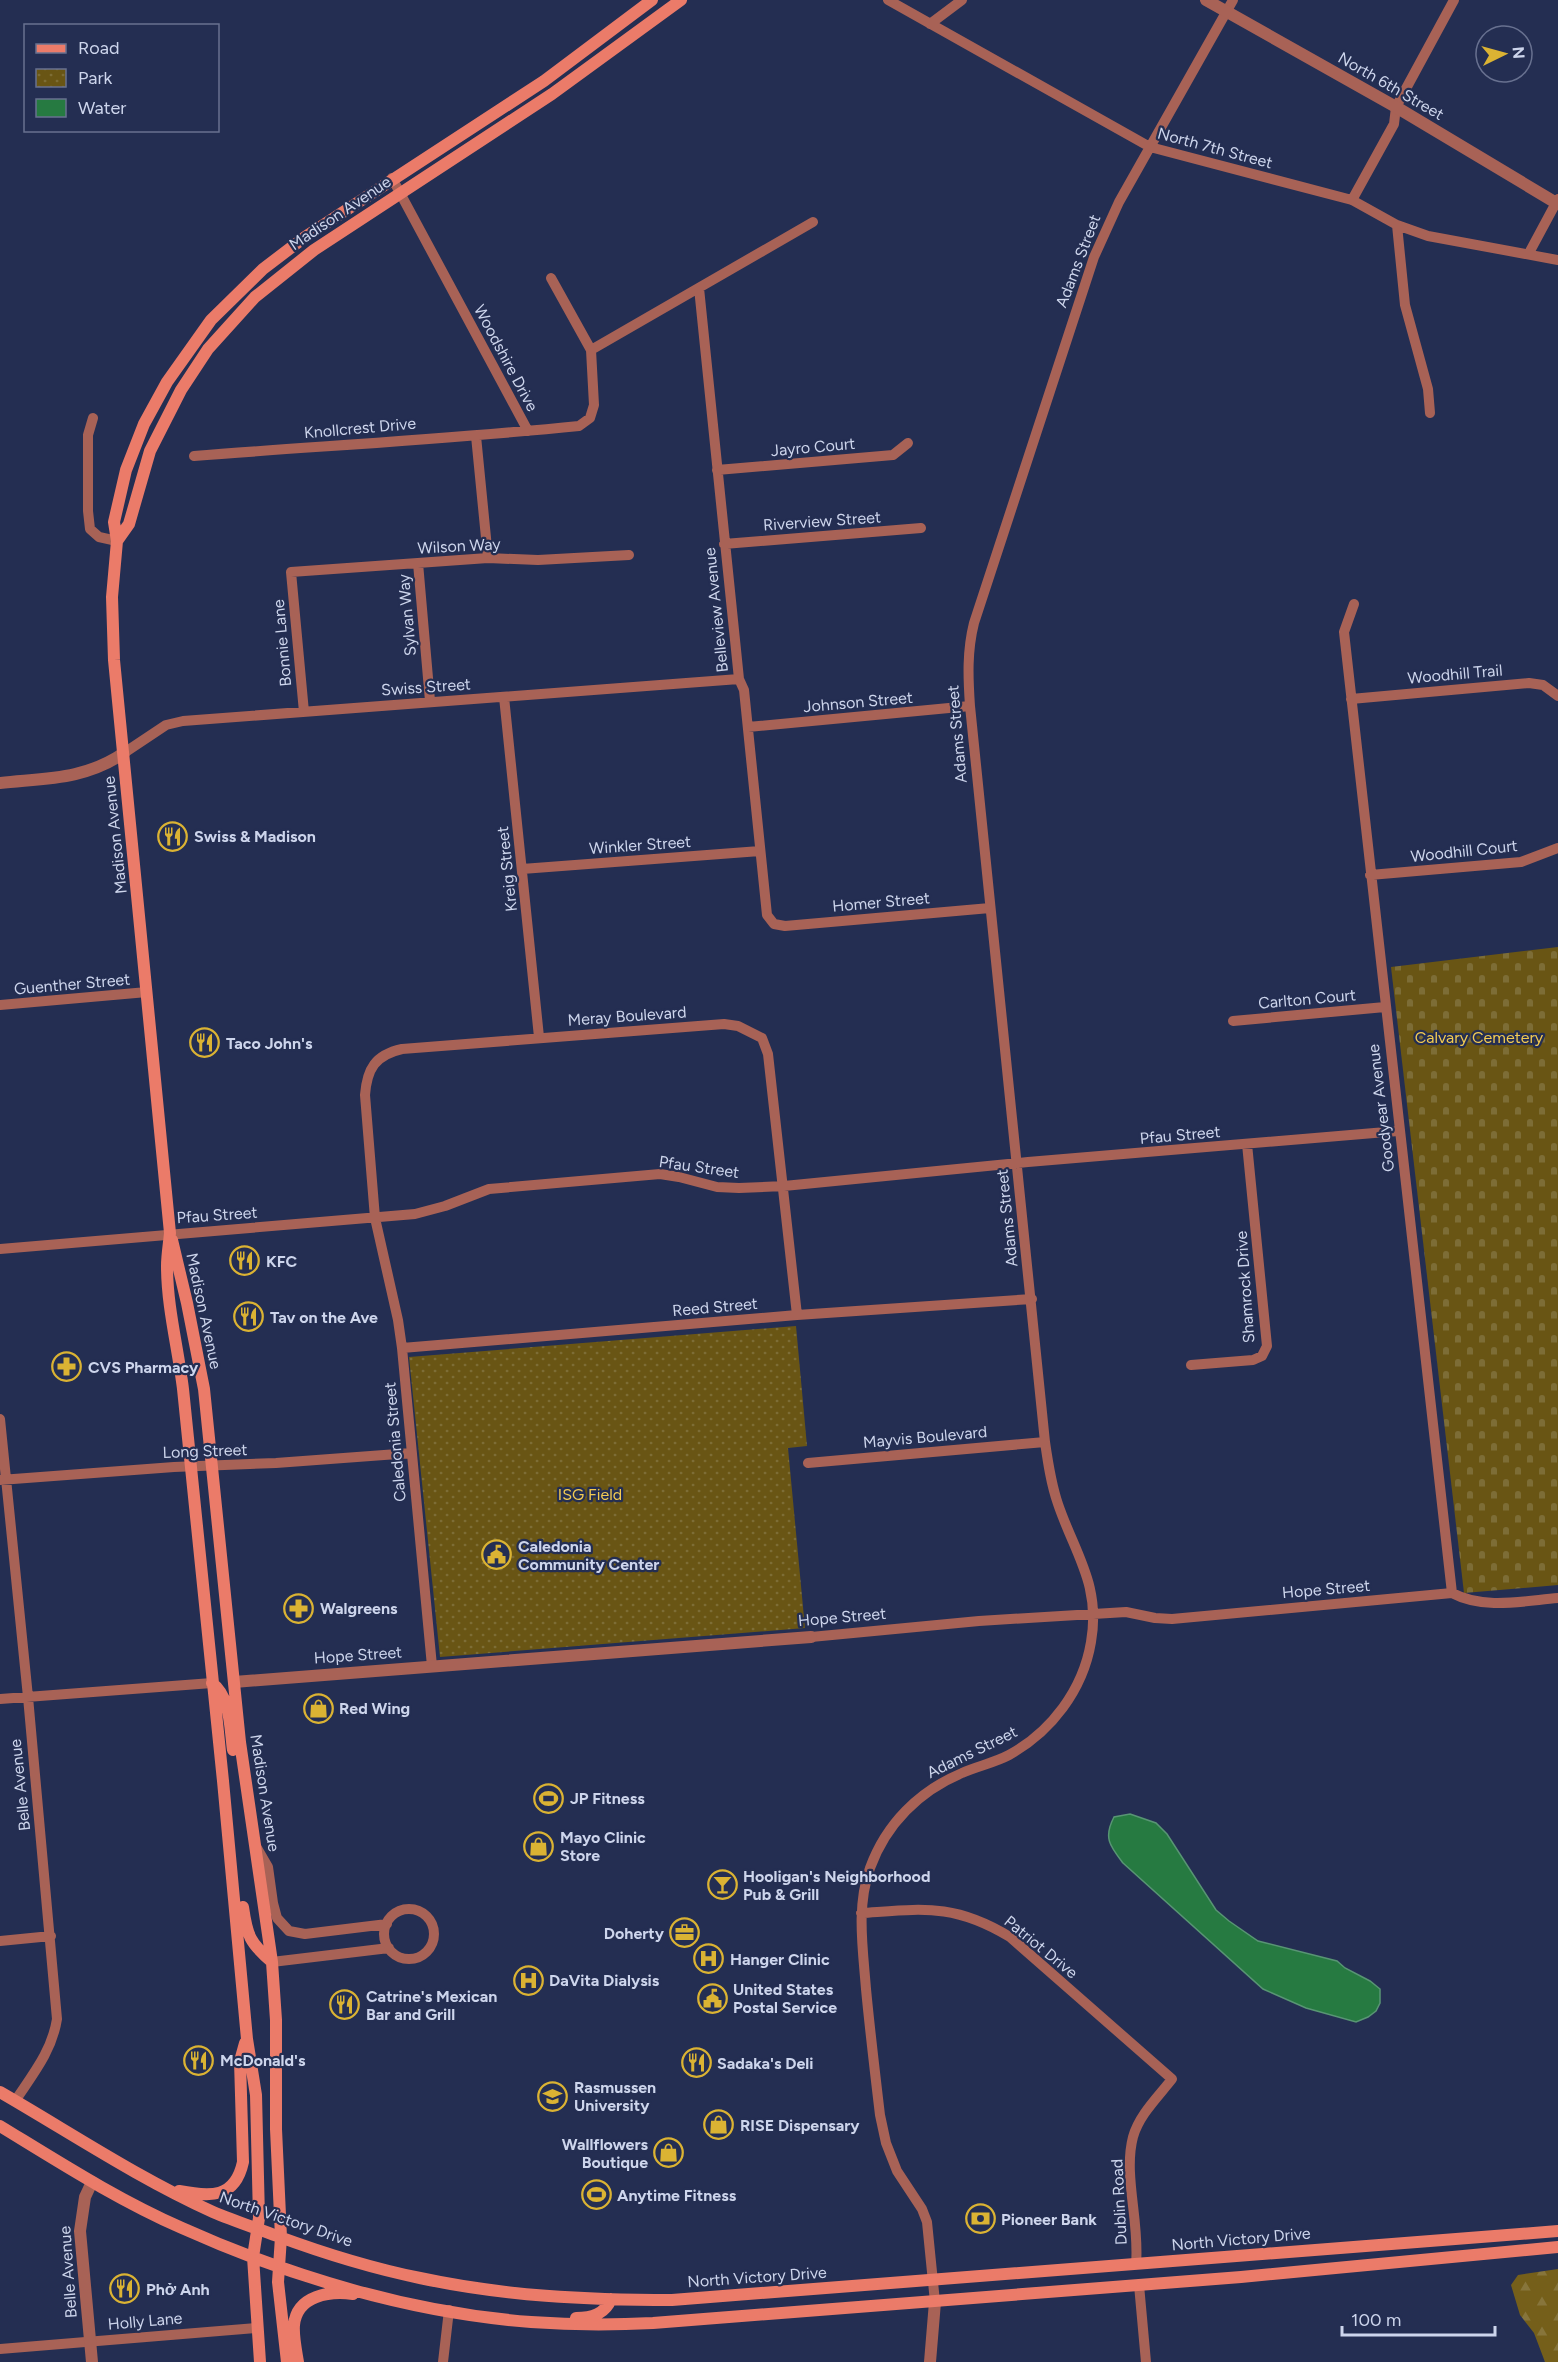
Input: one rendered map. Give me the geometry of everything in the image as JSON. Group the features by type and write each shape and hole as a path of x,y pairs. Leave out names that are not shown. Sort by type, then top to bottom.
{"main road":[{"name":"Madison Avenue","path":"287,2362 278,2265 281,2237 276,2129 276,2020 272,1962 248,1797 198,1355 170,1233 112,627 117,541 114,522 120,493 135,445 167,382 196,339 227,303 263,269 305,237 392,178 544,81 652,0"},
{"name":"Madison Avenue","path":"117,541 129,524 142,475 159,431 181,390 216,340 238,314 273,281 314,250 552,94 681,0"},
{"name":"Madison Avenue","path":"170,1233 167,1266 170,1308 177,1343 223,1781 247,2039 256,2095 259,2218 253,2257 260,2362"},
{"path":"212,1683 223,1694 235,1762 248,1797"},
{"path":"223,1781 246,1929 255,1947 272,1962"},
{"path":"165,2188 213,2194 231,2187 237,2180 243,2162 240,2061 247,2039"},
{"name":"North Victory Drive","path":"0,2092 75,2138 165,2188 214,2212 257,2229 370,2266 420,2278 519,2293 672,2300 1558,2231"},
{"path":"0,2126 92,2182 181,2228 253,2257 325,2281 393,2299 503,2319 603,2325 653,2323 1139,2285 1558,2247"},
{"path":"297,2362 294,2324 298,2313 307,2302 328,2293 393,2299"},
{"path":"503,2319 592,2317 608,2307 611,2299"}],"street":[{"name":"North 7th Street","path":"888,0 1150,147 1352,200 1397,225 1428,236 1558,260"},
{"path":"930,24 962,0"},
{"name":"North 6th Street","path":"1206,0 1396,107 1557,202"},
{"name":"Adams Street","path":"930,2362 935,2302 927,2222 922,2209 897,2171 886,2143 880,2115 861,1934 861,1913 870,1868 888,1830 907,1809 932,1789 961,1773 1006,1757 1028,1744 1048,1726 1065,1706 1082,1675 1091,1643 1094,1615 1087,1574 1058,1505 1045,1442 967,666 974,622 1094,257 1119,202 1233,0"},
{"path":"1352,200 1394,124 1396,107 1454,0"},
{"name":"Woodshire Drive","path":"392,178 528,431 579,426 590,418 594,405 591,350"},
{"path":"1529,253 1557,202"},
{"path":"551,278 591,350 813,222"},
{"path":"1397,225 1405,305 1428,389 1430,413"},
{"name":"Belleview Avenue","path":"699,288 739,679 744,690 767,915 774,924"},
{"path":"93,418 88,435 90,529 99,537 117,541"},
{"name":"Knollcrest Drive","path":"194,456 528,431"},
{"path":"476,436 488,558"},
{"name":"Jayro Court","path":"717,470 893,455 908,443"},
{"name":"Riverview Street","path":"724,544 921,528"},
{"name":"Wilson Way","path":"291,572 488,558 538,560 629,555"},
{"name":"Sylvan Way","path":"418,563 430,701"},
{"name":"Bonnie Lane","path":"291,572 304,712"},
{"name":"Goodyear Avenue","path":"1354,604 1344,632 1398,1131 1420,1296 1452,1593"},
{"name":"Swiss Street","path":"124,753 166,725 183,721 739,679"},
{"name":"Woodhill Trail","path":"1351,699 1517,684 1543,685 1557,694"},
{"name":"Kreig Street","path":"504,697 539,1037"},
{"name":"Johnson Street","path":"748,727 970,706"},
{"path":"0,783 83,774 106,766 124,753"},
{"name":"Woodhill Court","path":"1370,875 1521,862 1558,848"},
{"name":"Winkler Street","path":"522,869 760,851"},
{"name":"Homer Street","path":"774,924 785,926 990,908"},
{"name":"Guenther Street","path":"0,1005 147,992"},
{"name":"Carlton Court","path":"1233,1021 1385,1007"},
{"name":"Meray Boulevard","path":"375,1218 364,1095 366,1077 374,1064 388,1052 539,1037 724,1024 738,1026 762,1038 768,1054 797,1315"},
{"name":"Pfau Street","path":"0,1249 414,1214 445,1206 489,1189 652,1175 679,1177 717,1187 784,1186 1398,1131"},
{"name":"Shamrock Drive","path":"1191,1365 1253,1360 1262,1356 1267,1346 1247,1144"},
{"name":"Caledonia Street","path":"375,1218 402,1348 432,1666"},
{"name":"Reed Street","path":"402,1348 797,1315 1032,1299"},
{"name":"Belle Avenue","path":"0,1419 3,1480 28,1697 57,2019 54,2036 47,2053 15,2100"},
{"name":"Mayvis Boulevard","path":"808,1463 1045,1442"},
{"name":"Long Street","path":"3,1480 411,1453"},
{"path":"1452,1593 1467,1601 1495,1604 1558,1598"},
{"name":"Hope Street","path":"234,1682 811,1637 979,1621 1126,1612 1172,1619 1452,1593"},
{"path":"0,1699 212,1683"},
{"path":"257,1848 268,1868 277,1918 289,1931 305,1934 387,1924"},
{"path":"415,1909 428,1917 434,1930 431,1945 420,1956 406,1958 389,1948 385,1936 390,1918 401,1910 415,1909"},
{"name":"Patriot Drive","path":"861,1913 923,1909 956,1913 985,1922 1010,1937 1172,2079"},
{"path":"0,1941 51,1936"},
{"path":"272,1962 389,1948"},
{"name":"Dublin Road","path":"1136,2264 1137,2248 1130,2157 1133,2136 1141,2118 1172,2079"},
{"name":"Belle Avenue","path":"92,2182 85,2198 80,2231 92,2362"},
{"path":"1139,2285 1146,2362"},
{"path":"443,2362 449,2310"},
{"name":"Holly Lane","path":"0,2349 257,2328"}],"green space":[{"name":"Calvary Cemetery","path":"1558,947 1558,1585 1464,1593 1391,967"},
{"name":"ISG Field","path":"796,1326 807,1446 788,1448 805,1628 440,1657 409,1357"},
{"path":"1558,2269 1558,2362 1545,2362 1534,2333 1520,2315 1511,2285 1518,2275"}],"water":[{"path":"1130,1814 1156,1823 1167,1834 1216,1910 1229,1921 1258,1941 1337,1961 1345,1968 1370,1981 1380,1989 1380,2003 1376,2011 1356,2022 1306,2008 1263,1989 1118,1857 1110,1842 1109,1831 1114,1817"}],"place":[{"name":"Swiss & Madison","path":"173,836"},
{"name":"Taco John's","path":"205,1043"},
{"name":"KFC","path":"245,1261"},
{"name":"Tav on the Ave","path":"249,1317"},
{"name":"CVS Pharmacy","path":"67,1367"},
{"name":"Caledonia Community Center","path":"497,1555"},
{"name":"Walgreens","path":"299,1608"},
{"name":"Red Wing","path":"318,1708"},
{"name":"JP Fitness","path":"549,1798"},
{"name":"Mayo Clinic Store","path":"539,1846"},
{"name":"Hooligan's Neighborhood Pub & Grill","path":"722,1885"},
{"name":"Doherty","path":"685,1933"},
{"name":"Hanger Clinic","path":"709,1959"},
{"name":"DaVita Dialysis","path":"528,1980"},
{"name":"United States Postal Service","path":"712,1998"},
{"name":"Catrine's Mexican Bar and Grill","path":"345,2005"},
{"name":"McDonald's","path":"199,2060"},
{"name":"Sadaka's Deli","path":"696,2063"},
{"name":"Rasmussen University","path":"553,2096"},
{"name":"RISE Dispensary","path":"719,2125"},
{"name":"Wallflowers Boutique","path":"669,2153"},
{"name":"Anytime Fitness","path":"596,2195"},
{"name":"Pioneer Bank","path":"980,2219"},
{"name":"Phở Anh","path":"125,2289"}]}
